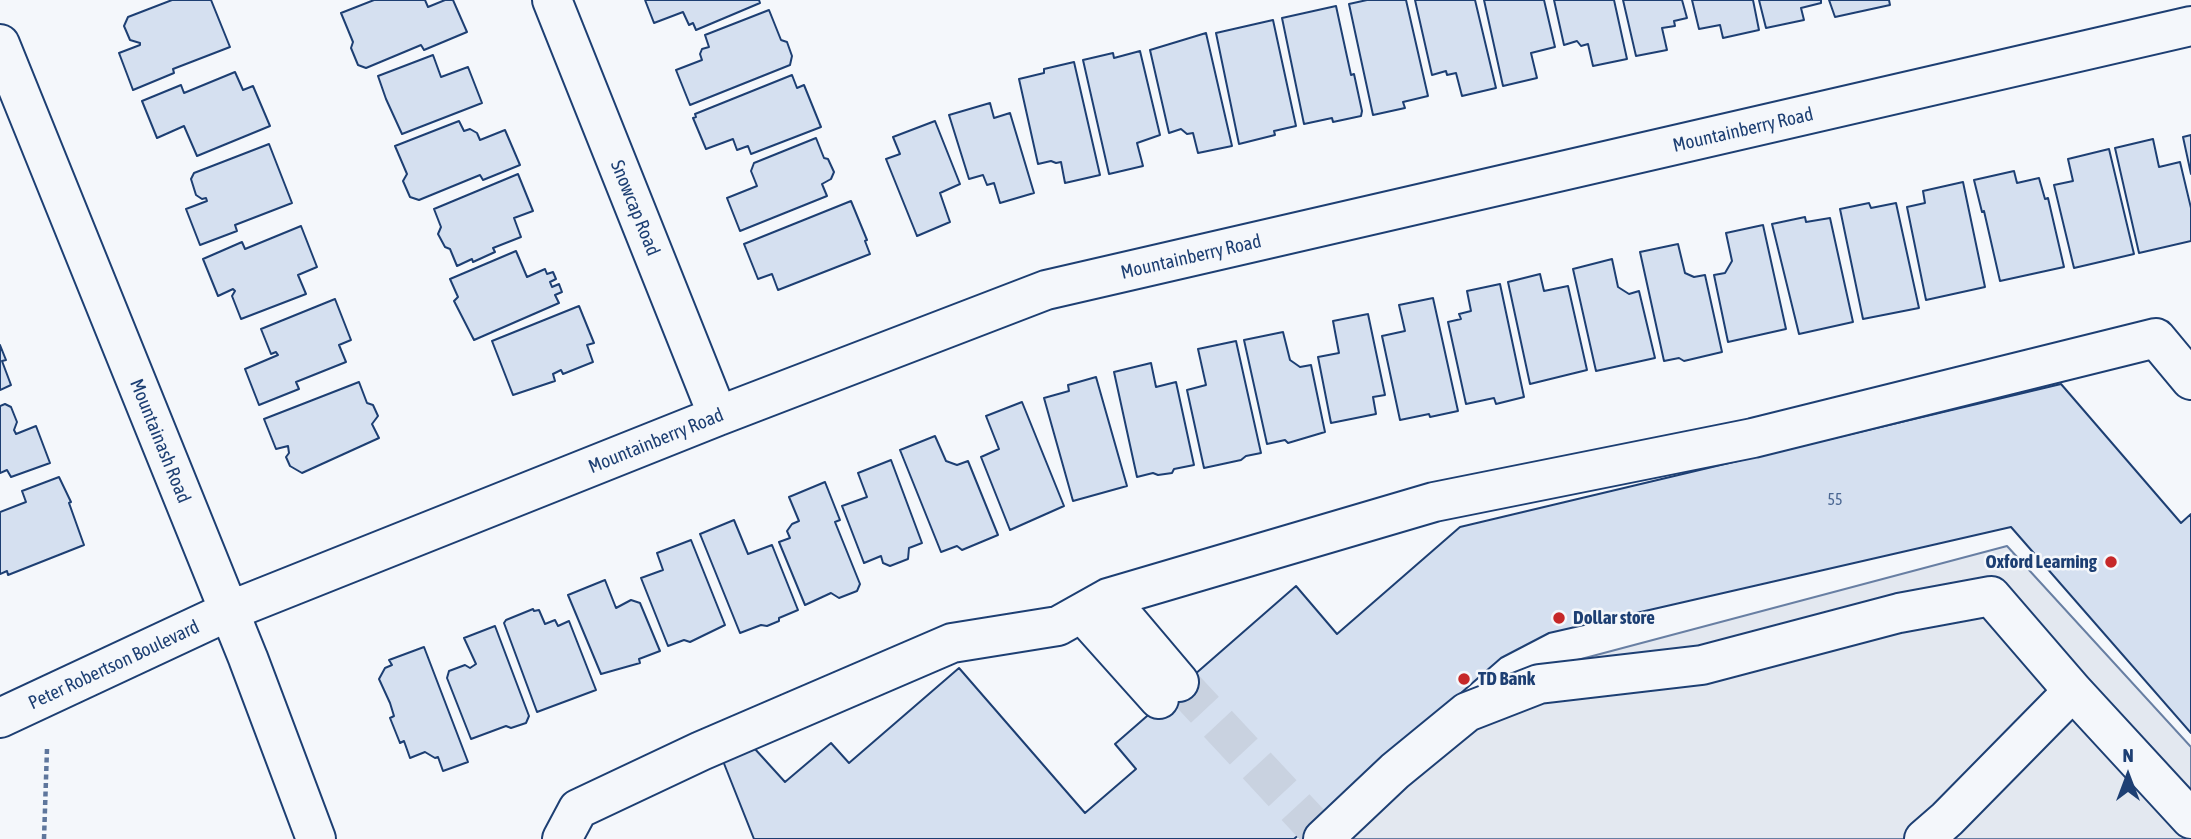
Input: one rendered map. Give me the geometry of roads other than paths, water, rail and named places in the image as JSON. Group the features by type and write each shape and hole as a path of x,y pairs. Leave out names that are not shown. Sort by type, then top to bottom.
{"street":[{"name":"Snowcap Road","path":"552,0 718,416"},
{"name":"Mountainberry Road","path":"229,611 718,416 1046,290 2191,26"},
{"name":"Mountainash Road","path":"0,44 229,611 316,839"},
{"path":"562,839 578,809 701,751 952,643 1058,626 1095,606 1434,502 1753,439 2156,338 2191,380"},
{"path":"1318,835 1467,712 1539,684 1702,665 1899,613 1992,596 2073,691 2191,819"},
{"path":"1095,606 1169,691"},
{"name":"Peter Robertson Boulevard","path":"0,718 229,611"},
{"path":"1924,839 2073,691"}],"tunnel":[{"path":"1179,682 1315,828"}],"place":[{"name":"Oxford Learning","path":"2111,562"},
{"name":"Dollar store","path":"1559,618"},
{"name":"TD Bank","path":"1464,679"}]}
